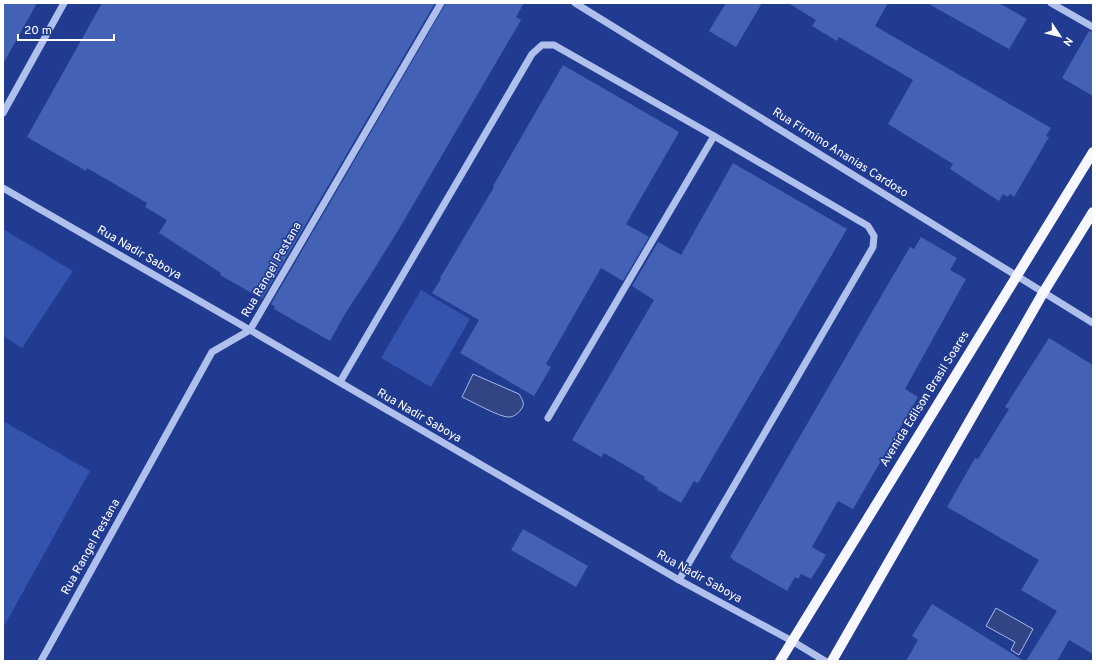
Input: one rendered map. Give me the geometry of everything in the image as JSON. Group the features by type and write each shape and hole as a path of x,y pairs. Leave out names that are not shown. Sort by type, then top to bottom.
{"main road":[{"name":"Avenida Edilson Brasil Soares","path":"780,661 1093,152"},
{"path":"832,661 1043,292 1093,212"}],"street":[{"path":"3,113 64,3"},
{"name":"Rua Rangel Pestana","path":"41,661 212,352 250,330 442,3"},
{"name":"Rua Firmino Ananias Cardoso","path":"575,3 1093,323"},
{"path":"1050,3 1093,27"},
{"path":"340,382 532,54 542,45 554,45 714,136 868,226 874,236 873,247 679,580"},
{"path":"548,418 714,136"},
{"name":"Rua Nadir Saboya","path":"3,188 340,382 679,580 792,641 824,661"}],"shaded area":[{"path":"3,229 73,271 22,348 3,336"},
{"path":"421,290 470,319 431,387 381,358"},
{"path":"473,374 519,394 523,403 521,410 513,416 505,417 462,397"},
{"path":"3,421 90,471 3,628"},
{"path":"996,608 1033,629 1019,655 1011,650 1015,642 986,626"}],"building":[{"path":"3,3 37,3 3,64"},
{"path":"102,3 435,3 262,299 220,275 221,273 159,233 167,220 145,207 147,203 87,168 86,171 27,137"},
{"path":"446,3 524,3 516,17 521,20 399,229 345,314 330,341 274,309 275,307 271,304"},
{"path":"726,3 762,3 736,47 709,31"},
{"path":"788,3 888,3 875,26 1051,128 1046,136 1049,137 1014,197 1010,194 1008,197 1003,194 999,201 950,169 953,164 888,124 913,80 839,37 837,41 812,26 816,20"},
{"path":"927,3 999,3 1027,19 1009,49"},
{"path":"1089,31 1093,32 1093,96 1062,78"},
{"path":"563,65 679,132 626,224 649,237 623,281 601,268 546,364 551,367 534,396 460,353 479,320 432,293"},
{"path":"733,163 847,229 698,483 694,481 681,503 657,489 658,488 644,479 645,477 604,453 601,457 572,440 654,300 632,286 658,242 681,255"},
{"path":"921,237 957,258 950,270 966,279 905,389 918,397 853,509 838,501 812,547 826,555 811,579 801,574 798,579 795,577 787,591 730,557 910,247 914,249"},
{"path":"1049,338 1093,365 1093,654 1069,640 1057,661 1026,661 1057,611 1021,590 1039,560 947,507 975,458 978,459 1009,409 1005,407"},
{"path":"523,529 588,566 576,587 511,550"},
{"path":"932,604 1024,661 906,661 918,640 912,636"}]}
